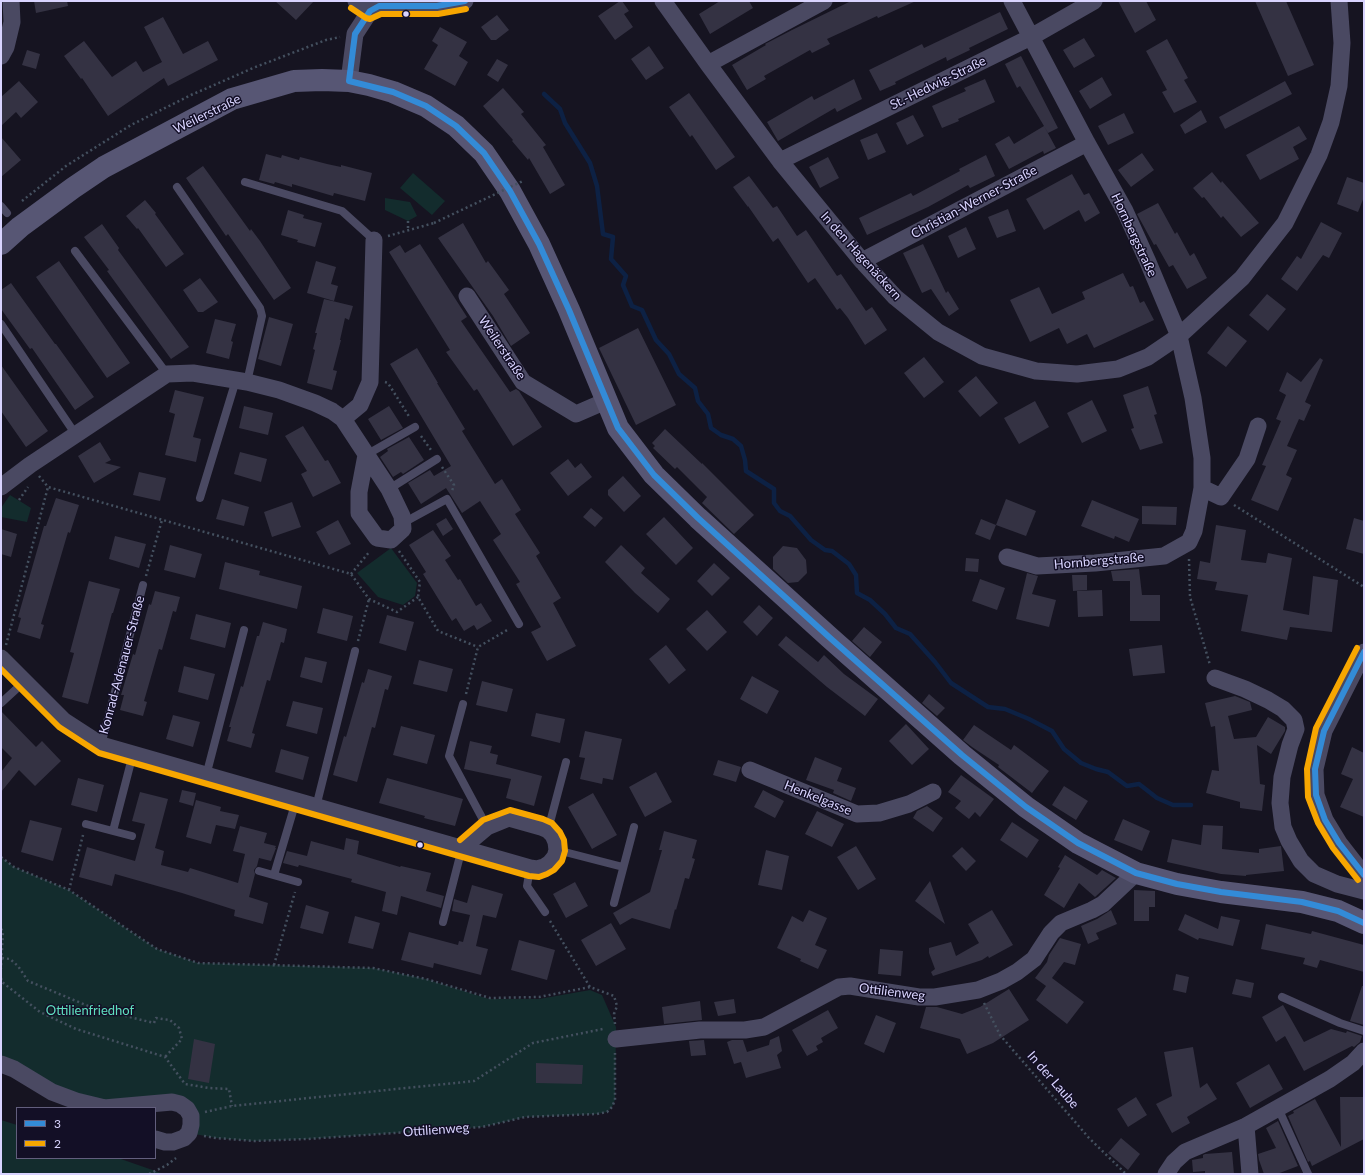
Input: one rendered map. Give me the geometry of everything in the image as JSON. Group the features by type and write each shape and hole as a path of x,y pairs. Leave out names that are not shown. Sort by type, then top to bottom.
{"main road":[{"name":"Weilerstraße","path":"1,244 20,227 72,188 104,167 232,99 294,81 322,80 349,81 369,85 393,92 426,106 456,126 484,153 510,191 539,244 569,310 618,428 654,475 698,518 834,643 962,755 1026,808 1078,843 1136,873 1177,884 1213,891 1302,902 1338,911 1364,923"}],"street":[{"path":"1,56 6,47 12,22 11,1"},
{"path":"356,1 370,11"},
{"path":"349,81 355,34 370,11 379,6 437,6 465,1"},
{"name":"In den Hagenäckern","path":"663,1 780,160 862,261 895,297 938,332 982,356 1036,371 1077,374 1118,369 1148,358 1179,336 1242,278 1285,223 1319,155 1331,122 1339,86 1342,43 1339,1"},
{"path":"708,64 824,1"},
{"name":"Hornbergstraße","path":"1007,557 1037,566 1164,556 1189,542 1194,531 1202,488 1202,458 1196,413 1179,336 1125,211 1087,143 1012,1"},
{"name":"St.-Hedwig-Straße","path":"780,160 1031,37 1094,1"},
{"name":"Christian-Werner-Straße","path":"862,261 1087,143"},
{"path":"343,419 360,406 370,382 374,240"},
{"name":"Weilerstraße","path":"467,296 523,382 576,414 606,401"},
{"path":"1,486 167,374 193,373 241,381 279,390 332,411 343,419 389,489 402,516 404,523 403,529 384,539 359,513 359,492 366,455"},
{"path":"1202,488 1222,497 1247,459 1258,426"},
{"path":"1364,652 1324,731 1315,769 1316,795 1325,820 1339,843 1364,875"},
{"name":"Konrad-Adenauer-Straße","path":"2,658 64,721 101,745 530,868 537,869 544,867 555,857 557,850"},
{"path":"1215,678 1245,689 1268,700 1283,709 1294,720 1296,729 1290,745 1281,783 1280,803 1283,827 1289,842 1301,861 1314,874 1336,884 1364,891"},
{"name":"Henkelgasse","path":"750,770 857,814 887,811 909,804 932,792"},
{"path":"462,848 487,827 510,818 548,830 556,842 557,850"},
{"name":"Ottilienweg","path":"616,1033 745,1030 764,1027 839,987 850,986 919,997 935,997 978,990 1001,981 1017,972 1034,958 1051,933 1061,923 1103,904 1136,873"},
{"path":"1166,1174 1174,1162 1185,1152 1246,1126 1278,1108 1353,1064 1364,1051"},
{"path":"1,1064 14,1069 52,1092 76,1101 101,1107"},
{"path":"116,1107 172,1102 180,1104 187,1109 191,1116 191,1125 189,1133 184,1138 173,1142 165,1142 156,1139"},
{"path":"1246,1126 1250,1174"}],"lane":[{"path":"245,182 342,211 374,240"},
{"path":"177,187 260,308 262,316 200,498"},
{"path":"1,206 7,213"},
{"path":"75,251 167,374"},
{"path":"1,324 76,435"},
{"path":"366,455 415,427"},
{"path":"389,489 437,459"},
{"path":"404,523 447,500 519,624"},
{"name":"Konrad-Adenauer-Straße","path":"101,745 143,585"},
{"path":"206,776 244,630"},
{"path":"316,807 355,651"},
{"path":"1,703 25,681"},
{"path":"463,704 449,756 487,827"},
{"path":"113,831 133,754"},
{"path":"548,830 566,762"},
{"path":"274,875 296,801"},
{"path":"86,824 132,836"},
{"path":"614,903 634,827"},
{"path":"443,922 462,848"},
{"path":"557,850 623,867"},
{"path":"530,868 527,886 545,912"},
{"path":"259,871 298,882"},
{"path":"1282,997 1340,1023 1364,1031"},
{"path":"1278,1108 1308,1174"}],"path":[{"path":"374,240 434,223 523,181"},
{"path":"408,221 408,230"},
{"path":"2,658 48,487 351,574 369,599 397,612 418,597"},
{"path":"1222,497 1364,587"},
{"path":"143,585 162,520"},
{"path":"351,574 373,548 384,539 420,582 418,597 438,631 478,647"},
{"path":"1189,542 1190,597 1215,678"},
{"path":"355,651 369,599"},
{"path":"463,704 478,647 519,624"},
{"path":"69,890 86,824"},
{"path":"1,857 14,867 69,890 157,949 198,963 373,968 426,980 490,998 539,997 590,987 614,996 617,1006 614,1014 616,1033 533,1044 474,1081 232,1106 191,1116"},
{"path":"274,965 298,882"},
{"path":"545,912 590,987"},
{"path":"1,929 3,931 1,969"},
{"path":"2,958 10,959 18,966 28,981 93,1008 154,1023 156,1018 170,1020 180,1028 182,1039 165,1057"},
{"path":"1,978 1,982 40,1012 76,1029 165,1057 185,1084 209,1088 229,1089 232,1106"},
{"name":"In der Laube","path":"978,990 1000,1035 1089,1138 1126,1174"},
{"name":"Ottilienweg","path":"189,1133 216,1138 254,1142 482,1127 525,1117 597,1114 607,1112 612,1107 615,1100 614,1052 616,1033"}],"green space":[{"path":"413,173 445,201 432,215 400,188"},
{"path":"385,198 410,202 417,216 408,221 385,210"},
{"path":"10,495 31,508 27,522 1,517 1,508"},
{"path":"391,548 417,583 415,596 403,605 378,597 357,573"},
{"name":"Ottilienfriedhof","path":"1,857 14,867 69,890 157,949 198,963 373,968 426,979 489,999 539,999 590,990 602,995 616,1027 615,1100 612,1107 607,1112 597,1114 525,1117 482,1127 307,1139 254,1141 216,1138 189,1133 187,1109 156,1109 156,1107 102,1107 1,1064"},
{"path":"1,1120 16,1125 16,1159 121,1159 164,1174 1,1174"}],"building":[{"path":"34,1 67,1 68,6 36,13"},
{"path":"275,1 314,1 296,20"},
{"path":"622,1 629,11 624,14 633,27 615,40 598,16"},
{"path":"720,1 749,1 753,8 710,34 699,14"},
{"path":"851,1 916,1 878,18 877,16 827,39 830,44 812,53 810,50 764,76 766,79 747,90 732,65 766,45 765,44"},
{"path":"1118,1 1146,1 1156,20 1135,33"},
{"path":"1255,1 1286,1 1314,65 1288,76"},
{"path":"1000,12 1008,29 969,48 970,50 947,61 946,57 880,91 869,70 922,44 924,48"},
{"path":"497,15 509,30 496,40 491,40 481,27"},
{"path":"163,17 183,54 208,41 218,60 168,86 164,78 108,116 82,78 81,79 64,56 84,41 112,77 136,61 143,72 162,62 144,27"},
{"path":"440,27 467,42 459,56 468,62 455,86 424,69 438,45 432,41"},
{"path":"1084,38 1095,56 1074,68 1063,50"},
{"path":"1167,39 1188,78 1184,80 1197,102 1174,113 1162,92 1167,90 1146,51"},
{"path":"649,46 664,68 646,80 631,59"},
{"path":"27,50 40,54 36,69 22,65"},
{"path":"1021,56 1058,128 1048,133 1020,86 1017,88 1005,64"},
{"path":"497,59 508,65 498,82 487,75"},
{"path":"1102,77 1112,95 1090,109 1079,91"},
{"path":"854,79 862,99 837,112 835,108 778,141 767,122 812,96 814,100"},
{"path":"985,79 995,102 958,119 959,121 942,128 932,106 966,91 964,88"},
{"path":"19,81 38,102 21,118 16,112 1,126 1,97"},
{"path":"1285,81 1292,94 1225,129 1219,117"},
{"path":"503,88 524,112 521,114 546,145 543,147 565,185 550,194 529,158 528,160 512,141 513,140 483,106"},
{"path":"689,93 735,157 716,170 692,135 690,137 669,107"},
{"path":"1201,110 1207,122 1185,134 1180,125"},
{"path":"1124,113 1134,133 1108,145 1098,126"},
{"path":"913,115 924,136 907,145 896,123"},
{"path":"1044,126 1056,148 1044,154 1043,151 1009,169 995,144 1009,136 1014,144"},
{"path":"1299,126 1307,139 1293,147 1299,159 1260,180 1246,155"},
{"path":"877,133 886,152 868,160 860,140"},
{"path":"1,137 21,160 1,177"},
{"path":"1142,153 1154,170 1131,187 1118,170"},
{"path":"266,154 281,158 282,155 299,160 300,157 372,173 365,201 334,193 333,196 292,184 292,187 275,182 274,184 259,180"},
{"path":"986,155 995,176 970,188 968,185 928,207 867,235 859,218 911,193 913,196 960,171 959,169"},
{"path":"828,157 839,178 820,188 809,167"},
{"path":"203,166 250,231 251,229 260,241 291,288 274,300 228,234 226,236 186,178"},
{"path":"1212,172 1221,183 1222,181 1259,223 1241,237 1223,216 1221,218 1204,197 1202,198 1193,188"},
{"path":"1072,174 1084,195 1089,193 1100,213 1085,222 1079,210 1044,230 1026,199"},
{"path":"749,176 773,208 777,206 797,236 806,230 837,276 841,274 866,311 872,307 887,330 865,345 848,318 840,308 837,310 815,278 808,283 778,238 773,242 733,187"},
{"path":"1347,177 1364,183 1364,197 1358,212 1337,204"},
{"path":"145,200 156,213 155,214 184,254 166,267 138,228 137,229 126,216"},
{"path":"1158,203 1175,234 1177,232 1190,256 1194,253 1207,278 1187,289 1173,265 1169,267 1156,244 1154,245 1137,214"},
{"path":"1008,209 1016,231 997,238 988,217"},
{"path":"288,210 304,215 303,218 322,223 315,247 297,242 298,240 281,235"},
{"path":"1321,222 1342,233 1329,258 1323,255 1297,291 1281,279 1297,256 1301,259"},
{"path":"463,223 486,263 488,261 509,290 504,294 530,333 511,346 493,316 438,238"},
{"path":"102,224 119,248 118,250 189,347 171,359 84,237"},
{"path":"966,227 976,249 958,258 948,236"},
{"path":"420,244 467,317 461,321 510,392 516,389 519,391 542,427 513,446 477,389 474,391 446,352 450,350 389,252 400,245 405,253"},
{"path":"923,244 946,293 948,291 959,309 949,316 931,289 922,293 903,253"},
{"path":"59,261 130,363 107,378 36,277"},
{"path":"316,261 336,267 331,284 338,286 334,301 307,293"},
{"path":"1123,273 1130,287 1133,286 1140,303 1144,301 1154,320 1094,348 1087,334 1067,344 1059,328 1030,342 1010,300 1039,287 1052,314 1085,299 1082,292"},
{"path":"200,278 218,302 203,312 198,312 183,290"},
{"path":"11,283 94,397 75,410 32,348 30,349 1,309 1,290"},
{"path":"1267,294 1286,309 1268,331 1249,315"},
{"path":"324,299 353,306 349,320 345,318 333,370 337,371 332,390 307,383 315,350 313,349 317,333 315,333"},
{"path":"269,317 293,324 281,366 258,359"},
{"path":"215,319 236,324 231,341 233,342 229,359 206,353"},
{"path":"1228,326 1247,341 1226,367 1207,353"},
{"path":"638,328 676,405 636,425 599,348"},
{"path":"417,348 465,429 462,431 495,484 502,479 521,510 515,514 540,553 536,556 561,598 553,603 576,646 547,661 531,632 541,627 516,584 520,582 493,540 501,534 480,501 462,513 446,488 421,504 408,483 430,470 434,476 451,466 390,364"},
{"path":"924,357 944,382 924,398 904,373"},
{"path":"1320,358 1323,360 1305,402 1311,405 1304,421 1299,419 1287,446 1297,450 1286,475 1292,478 1278,511 1251,500 1266,466 1262,465 1281,421 1276,419 1286,395 1279,391 1287,372 1301,382"},
{"path":"1,365 48,431 26,447 1,411"},
{"path":"976,376 998,403 980,417 958,391"},
{"path":"1148,386 1157,414 1154,415 1163,443 1140,450 1131,429 1134,428 1123,395"},
{"path":"175,390 204,397 193,437 201,439 196,462 165,455 175,414 169,412"},
{"path":"1092,400 1107,431 1082,443 1067,413"},
{"path":"1035,401 1049,427 1019,444 1004,418"},
{"path":"244,406 273,413 268,435 239,428"},
{"path":"389,406 403,428 381,440 368,419"},
{"path":"303,426 325,461 328,460 341,483 313,497 301,474 307,471 285,436"},
{"path":"665,429 702,463 754,515 734,534 702,503 707,497 677,467 675,469 653,448 655,446 652,443"},
{"path":"409,437 424,460 403,474 401,472 393,477 380,457 388,451 387,449"},
{"path":"100,442 111,460 105,463 121,467 94,483 78,456"},
{"path":"240,452 267,459 261,482 234,474"},
{"path":"568,459 575,468 581,463 592,477 568,496 550,473"},
{"path":"139,472 166,478 160,501 133,495"},
{"path":"623,476 641,496 624,512 608,495 608,490"},
{"path":"56,498 79,505 70,533 68,532 41,624 44,625 40,639 17,632 21,618 18,617 44,526 46,526"},
{"path":"222,499 249,507 244,526 216,519"},
{"path":"1006,499 1036,511 1026,536 996,525"},
{"path":"1092,500 1139,519 1129,542 1115,536 1114,539 1081,526"},
{"path":"292,502 301,527 272,537 264,512"},
{"path":"1142,506 1177,507 1176,525 1142,524"},
{"path":"591,508 603,518 595,527 583,517"},
{"path":"664,517 693,548 676,565 646,534"},
{"path":"446,518 453,529 443,536 436,524"},
{"path":"1354,518 1364,521 1364,554 1346,549"},
{"path":"981,519 996,525 990,540 975,534"},
{"path":"338,520 351,544 329,555 316,532"},
{"path":"1216,525 1246,530 1241,560 1266,563 1268,553 1292,558 1283,610 1309,615 1313,576 1338,580 1332,632 1290,627 1287,640 1241,631 1248,595 1215,590 1217,582 1197,579 1200,561 1210,563"},
{"path":"1,529 17,534 11,557 1,554"},
{"path":"433,530 451,556 445,560 458,580 460,579 476,606 481,603 492,621 477,630 474,625 464,631 456,618 452,621 423,574 426,572 409,545"},
{"path":"115,536 146,544 139,568 109,559"},
{"path":"170,545 202,554 195,578 164,570"},
{"path":"621,545 645,568 641,573 670,599 658,613 635,593 605,562"},
{"path":"783,546 797,548 806,560 807,573 798,582 788,583 773,569 773,557"},
{"path":"966,558 979,559 978,572 965,571"},
{"path":"225,562 260,571 259,575 302,586 297,609 219,589"},
{"path":"714,563 730,578 712,596 697,581"},
{"path":"1139,569 1142,595 1160,595 1160,621 1130,621 1130,581 1113,581 1111,571"},
{"path":"1027,573 1038,576 1032,594 1056,600 1049,627 1016,619"},
{"path":"1072,575 1087,575 1087,590 1073,591"},
{"path":"980,579 1005,588 997,610 972,601"},
{"path":"89,581 120,589 112,613 88,704 62,697 74,653 70,652"},
{"path":"1102,590 1103,616 1078,617 1077,591"},
{"path":"155,591 180,597 176,612 173,611 162,650 159,649 144,701 147,702 143,716 120,710 124,695 121,695 133,654 135,655 149,604 151,605"},
{"path":"759,605 773,618 757,636 743,622"},
{"path":"323,608 353,616 347,641 317,633"},
{"path":"707,610 727,632 707,651 686,629"},
{"path":"196,614 231,623 225,648 190,639"},
{"path":"387,615 414,622 406,651 379,643"},
{"path":"263,622 287,629 284,643 281,642 270,681 267,680 252,733 255,734 251,748 227,741 231,727 229,727 241,686 243,687 257,636 259,636"},
{"path":"864,627 882,642 870,657 852,641"},
{"path":"786,636 818,662 824,655 844,674 878,699 865,716 827,687 778,645"},
{"path":"666,645 686,670 669,684 649,659"},
{"path":"1162,645 1165,673 1133,676 1129,649"},
{"path":"305,657 327,662 322,683 300,677"},
{"path":"419,660 453,669 447,692 413,684"},
{"path":"184,666 215,674 208,700 178,692"},
{"path":"368,669 392,676 388,690 385,689 375,728 372,727 357,782 333,775 344,736 346,737 362,682 364,683"},
{"path":"752,676 779,691 767,714 740,699"},
{"path":"482,681 513,689 507,712 476,705"},
{"path":"929,694 945,708 937,716 922,703"},
{"path":"1235,696 1250,702 1252,710 1228,716 1234,739 1256,737 1268,717 1285,727 1285,731 1271,754 1257,745 1260,784 1265,785 1262,811 1240,808 1240,802 1206,793 1212,770 1219,771 1215,726 1211,727 1205,703"},
{"path":"293,701 323,708 317,734 286,726"},
{"path":"1,711 36,747 42,741 61,761 35,786 19,770 1,792 1,772 12,758 1,747"},
{"path":"536,713 565,719 560,743 531,736"},
{"path":"173,715 200,722 193,747 166,739"},
{"path":"906,724 929,749 912,765 889,741"},
{"path":"974,725 1011,750 1014,745 1049,771 1032,793 998,767 999,765 963,740"},
{"path":"401,726 435,735 427,764 393,755"},
{"path":"585,731 622,739 613,780 603,778 602,784 580,779 585,758 579,757"},
{"path":"470,741 492,746 490,753 498,755 496,764 542,776 534,806 506,798 511,779 464,769"},
{"path":"1352,747 1364,753 1364,817 1340,807 1353,779 1341,774"},
{"path":"281,749 309,757 303,780 275,772"},
{"path":"815,757 842,768 837,781 856,788 851,801 833,793 834,790 806,780"},
{"path":"718,760 741,767 736,782 713,775"},
{"path":"656,772 672,802 645,817 629,787"},
{"path":"961,775 994,799 980,817 975,812 969,819 955,808 961,801 948,792"},
{"path":"78,778 104,785 97,812 71,805"},
{"path":"387,778 463,799 455,826 424,818 425,816 379,803"},
{"path":"1064,786 1088,801 1076,820 1052,805"},
{"path":"182,790 196,793 193,806 179,802"},
{"path":"763,790 784,801 775,818 754,807"},
{"path":"140,792 168,799 155,848 164,851 161,865 188,872 190,868 238,883 245,854 233,851 240,826 267,833 264,843 276,846 276,848 271,861 259,858 257,866 254,870 255,874 249,897 268,903 263,924 234,916 235,910 115,874 112,886 79,877 87,847 135,861 145,824 132,821"},
{"path":"593,793 617,835 592,849 568,807"},
{"path":"196,800 221,807 220,811 239,815 235,829 216,825 211,844 186,837"},
{"path":"927,806 943,818 933,832 913,818 917,811"},
{"path":"817,811 844,824 832,847 805,834"},
{"path":"1123,819 1150,831 1142,851 1114,840"},
{"path":"30,820 62,828 53,861 21,852"},
{"path":"1012,822 1039,840 1027,858 1000,840"},
{"path":"1203,825 1223,826 1222,849 1259,853 1259,849 1281,846 1284,871 1246,876 1221,874 1167,862 1172,839 1201,845"},
{"path":"664,831 697,840 692,858 695,859 689,879 685,878 670,929 632,918 620,925 613,913 650,892 662,850 659,850"},
{"path":"346,838 359,841 357,854 400,867 431,873 426,891 444,896 441,908 401,896 397,915 382,911 386,892 351,882 352,879 299,865 298,867 283,863 287,851 307,856 311,841 344,850"},
{"path":"856,846 876,879 858,890 837,857"},
{"path":"962,847 976,861 966,871 952,856"},
{"path":"766,850 789,856 782,890 758,885"},
{"path":"1065,855 1097,875 1102,870 1116,878 1095,897 1079,883 1064,908 1044,895 1060,868 1058,867"},
{"path":"930,881 945,924 915,901"},
{"path":"575,882 588,906 566,918 553,894"},
{"path":"472,885 503,894 496,918 483,915 476,946 488,949 481,975 434,963 433,968 401,960 409,932 458,945 459,941 463,942 470,915 452,911 454,899 467,903"},
{"path":"1134,890 1155,891 1155,907 1149,907 1149,921 1134,921"},
{"path":"306,905 329,912 323,934 300,928"},
{"path":"809,910 827,918 815,945 827,950 818,969 777,948 792,916 803,922"},
{"path":"992,910 1013,945 989,958 988,956 982,960 933,976 931,972 935,969 929,953 929,948 951,942 956,956 979,943 968,924"},
{"path":"1111,910 1117,924 1096,933 1099,939 1088,944 1081,926 1097,919"},
{"path":"1185,914 1218,929 1221,916 1240,920 1233,946 1199,938 1198,940 1178,930"},
{"path":"355,916 380,923 373,949 348,943"},
{"path":"611,923 626,949 596,966 581,940"},
{"path":"1266,924 1311,934 1312,931 1364,945 1364,972 1320,960 1317,968 1303,964 1305,958 1261,949"},
{"path":"1060,938 1081,944 1075,965 1064,962 1052,978 1084,1002 1067,1024 1036,1000 1046,986 1035,978 1047,962 1049,955"},
{"path":"519,940 555,950 547,980 511,970"},
{"path":"880,949 903,951 901,976 878,974"},
{"path":"1176,974 1189,977 1186,993 1173,990"},
{"path":"1236,979 1254,983 1251,998 1232,994"},
{"path":"1362,986 1364,986 1364,1025 1350,1021"},
{"path":"1009,989 1029,1020 993,1043 967,1054 960,1039 920,1028 926,1007 937,1007 962,1014 980,1007"},
{"path":"734,999 736,1013 718,1016 714,1002"},
{"path":"700,1001 702,1020 664,1024 662,1007"},
{"path":"1283,1005 1304,1042 1331,1029 1346,1033 1347,1031 1362,1036 1360,1042 1354,1047 1352,1046 1304,1071 1285,1036 1276,1042 1262,1017"},
{"path":"828,1010 838,1028 821,1038 823,1042 816,1046 818,1050 807,1056 792,1030"},
{"path":"876,1015 896,1023 884,1053 864,1044"},
{"path":"779,1036 782,1051 777,1055 781,1068 746,1078 741,1062 734,1064 727,1042 732,1040 743,1040 747,1052 769,1045 770,1040"},
{"path":"194,1039 215,1044 209,1083 188,1079"},
{"path":"704,1040 706,1055 691,1056 689,1041"},
{"path":"1193,1047 1200,1088 1207,1083 1217,1099 1187,1117 1190,1123 1172,1133 1156,1104 1172,1096 1164,1052"},
{"path":"536,1063 583,1065 582,1084 536,1083"},
{"path":"1269,1064 1283,1089 1250,1108 1236,1083"},
{"path":"1136,1097 1147,1115 1128,1127 1117,1109"},
{"path":"1340,1097 1364,1097 1364,1139 1312,1166 1310,1161 1308,1162 1288,1116 1294,1113 1293,1111 1315,1099 1341,1147"},
{"path":"1278,1121 1298,1166 1277,1174 1264,1174 1258,1154 1276,1148 1266,1128"},
{"path":"1121,1138 1140,1154 1128,1170 1108,1153"},
{"path":"1232,1152 1234,1174 1205,1174 1205,1171 1193,1172 1192,1160 1203,1158 1203,1155 1205,1154"}],"waterway":[{"path":"544,94 560,109 565,123 590,163 597,186 603,234 613,237 611,259 626,276 623,285 632,306 642,310 656,340 669,354 679,374 695,388 698,401 708,414 711,428 721,435 733,439 741,446 746,471 774,489 774,503 780,511 790,516 811,540 825,550 832,551 849,564 856,575 857,593 870,600 885,614 896,628 910,634 935,662 951,683 988,707 1005,709 1052,731 1064,749 1081,763 1108,772 1127,786 1139,784 1157,798 1173,805 1191,805"}],"transit line":[{"name":"3","path":"465,1 437,6 379,6 370,11 355,34 349,81 393,92 426,106 456,126 484,153 510,191 539,244 569,310 618,428 654,475 698,518 962,755 1026,807 1078,843 1136,873 1177,884 1221,892 1302,902 1338,911 1364,923"},
{"name":"2","path":"351,8 370,19 381,14 438,14 466,9"},
{"name":"2","path":"1357,648 1316,728 1307,769 1308,797 1318,823 1333,848 1358,880"},
{"name":"3","path":"1364,652 1324,731 1315,769 1316,795 1325,820 1339,843 1364,875"},
{"name":"2","path":"1,669 59,727 99,753 529,876 539,877 554,870 562,861 565,851 564,840 560,832 552,823 510,810 483,820 460,840"}]}
